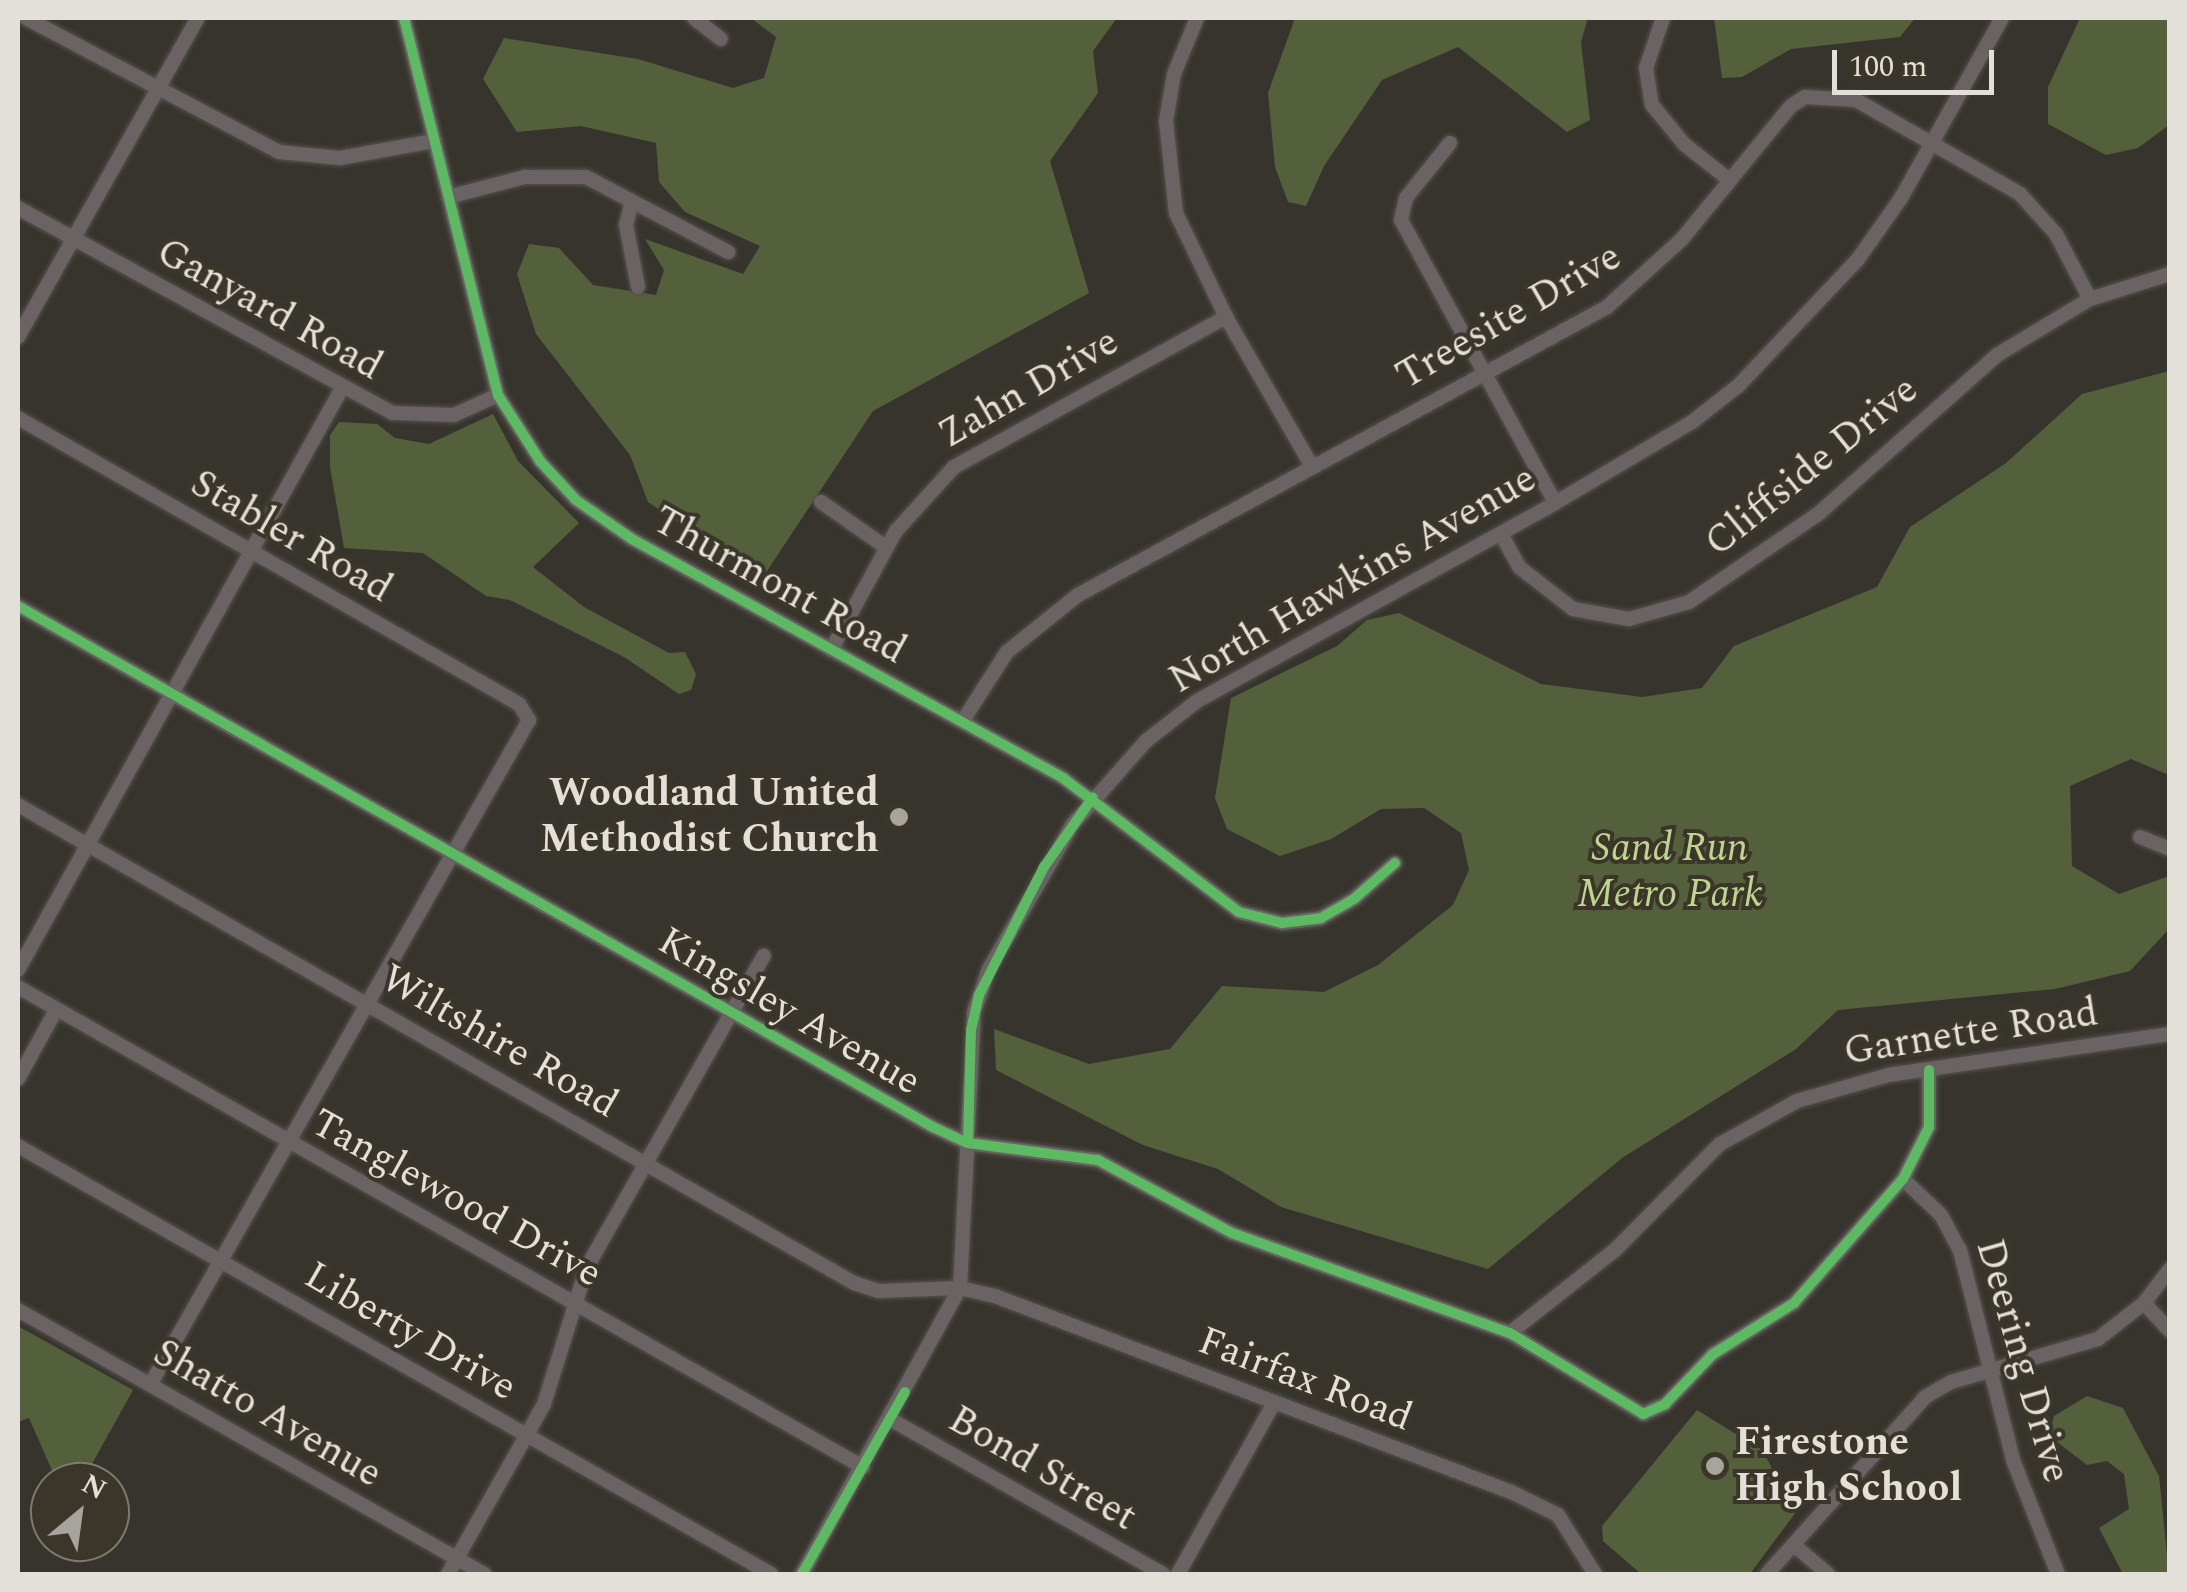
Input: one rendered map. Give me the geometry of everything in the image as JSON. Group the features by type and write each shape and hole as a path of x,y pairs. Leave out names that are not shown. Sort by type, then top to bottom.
{"street":[{"path":"26,18 255,144 296,156 340,158 434,140"},
{"path":"18,336 198,18"},
{"name":"Thurmont Road","path":"404,18 498,396 540,461 590,511 1094,797 1225,904 1272,922 1331,914 1395,862"},
{"path":"694,18 721,39"},
{"path":"1197,18 1174,74 1166,158 1180,224 1226,317 1311,465"},
{"path":"1663,18 1646,68 1652,105 1684,144 1728,179"},
{"name":"North Hawkins Avenue","path":"805,1573 960,1288 972,1030 988,972 1045,865 1094,797 1146,741 1196,702 1555,503 1692,422 1784,343 1858,259 1933,142 2002,18"},
{"name":"Treesite Drive","path":"962,722 996,665 1054,611 1311,465 1607,307 1650,274 1728,179 1805,96 1856,100 1933,142 2039,212 2090,299"},
{"path":"1450,143 1406,198 1401,220 1555,503"},
{"path":"448,197 553,174 586,177 632,200 692,238 728,252"},
{"path":"632,200 626,226 638,287"},
{"name":"Ganyard Road","path":"18,208 342,390 420,417 454,415 498,396"},
{"name":"Cliffside Drive","path":"1500,534 1519,567 1573,609 1629,620 1689,602 1818,514 1997,355 2090,299 2170,274"},
{"name":"Zahn Drive","path":"830,650 887,548 925,495 974,454 1226,317"},
{"path":"18,970 342,390"},
{"name":"Stabler Road","path":"18,418 519,704 528,716 453,855"},
{"path":"820,502 887,548"},
{"name":"Kingsley Avenue","path":"18,606 968,1143 1098,1160 1232,1233 1510,1333 1643,1414 1656,1409 1714,1354 1780,1314 1903,1179"},
{"name":"Wiltshire Road","path":"18,806 854,1283 898,1292 960,1288"},
{"path":"2140,837 2170,848"},
{"path":"150,1385 453,855"},
{"path":"448,1574 553,1383 574,1302 645,1163 764,956"},
{"name":"Tanglewood Drive","path":"18,987 862,1467"},
{"path":"18,1079 56,1010"},
{"name":"Garnette Road","path":"1510,1333 1615,1250 1680,1180 1751,1123 1850,1082 2170,1034"},
{"path":"1903,1179 1928,1127 1929,1070"},
{"name":"Liberty Drive","path":"18,1146 771,1574"},
{"name":"Deering Drive","path":"1903,1179 1941,1215 1960,1250 2018,1479 2058,1574"},
{"path":"1768,1574 1912,1409 1951,1382 2078,1348 2144,1303 2170,1269"},
{"name":"Fairfax Road","path":"960,1288 1543,1506 1564,1522 1596,1574"},
{"path":"2144,1303 2170,1331"},
{"name":"Shatto Avenue","path":"18,1310 484,1574"},
{"path":"1178,1574 1274,1403"},
{"name":"Bond Street","path":"890,1419 1163,1574"},
{"path":"1794,1544 1828,1574"}],"green space":[{"path":"751,18 1117,18 1093,51 1098,93 1050,161 1089,293 873,411 761,580 648,502 630,455 536,334 517,274 529,244 559,248 593,285 656,295 664,270 645,239 743,274 760,246 685,212 659,182 656,143 581,126 517,132 483,79 504,38 638,59 733,88 764,78 776,37"},
{"path":"1295,18 1588,18 1581,42 1590,120 1567,132 1458,47 1382,80 1324,166 1306,206 1288,202 1275,167 1268,93"},
{"path":"1714,18 1915,18 1900,37 1791,49 1742,77 1722,78"},
{"path":"2080,18 2169,18 2169,125 2138,148 2106,155 2048,124 2048,87"},
{"name":"Sand Run Metro Park","path":"2169,371 2169,775 2131,759 2070,786 2072,866 2119,894 2169,876 2169,929 2130,971 2055,989 1838,1010 1796,1049 1622,1158 1488,1269 1281,1207 1218,1169 1143,1145 996,1070 994,1029 1089,1064 1170,1049 1222,986 1324,992 1378,965 1453,905 1469,870 1461,833 1424,808 1381,809 1331,839 1280,856 1227,829 1215,798 1231,698 1337,646 1367,620 1399,613 1541,684 1642,697 1702,688 1734,646 1877,587 1910,527 2006,463 2082,394"},
{"path":"493,414 518,461 579,523 533,567 584,607 669,653 685,652 696,674 691,690 679,694 624,657 510,600 486,596 423,553 344,548 330,467 330,435 339,422 377,424 395,438 429,444"},
{"path":"18,1326 133,1390 93,1462 48,1462 29,1418 18,1422"},
{"path":"2087,1396 2123,1408 2159,1476 2169,1574 2123,1574 2099,1528 2129,1509 2124,1474 2107,1461 2087,1465 2049,1436 2054,1416"},
{"path":"1697,1410 1762,1450 1796,1512 1750,1574 1641,1574 1603,1541 1602,1526"}],"cycle path":[{"path":"404,18 498,395 540,461 576,500 632,539 1063,778 1239,912 1282,923 1321,918 1355,898 1395,863"},
{"path":"18,606 933,1127 968,1143 1098,1160 1232,1233 1510,1333 1643,1414 1665,1404 1713,1354 1794,1303 1903,1179 1929,1127 1929,1070"},
{"path":"968,1143 971,1030 979,995 1044,867 1093,797"},
{"path":"802,1574 905,1392"}],"place":[{"name":"Woodland United Methodist Church","path":"899,817"},
{"name":"Firestone High School","path":"1715,1466"}]}
